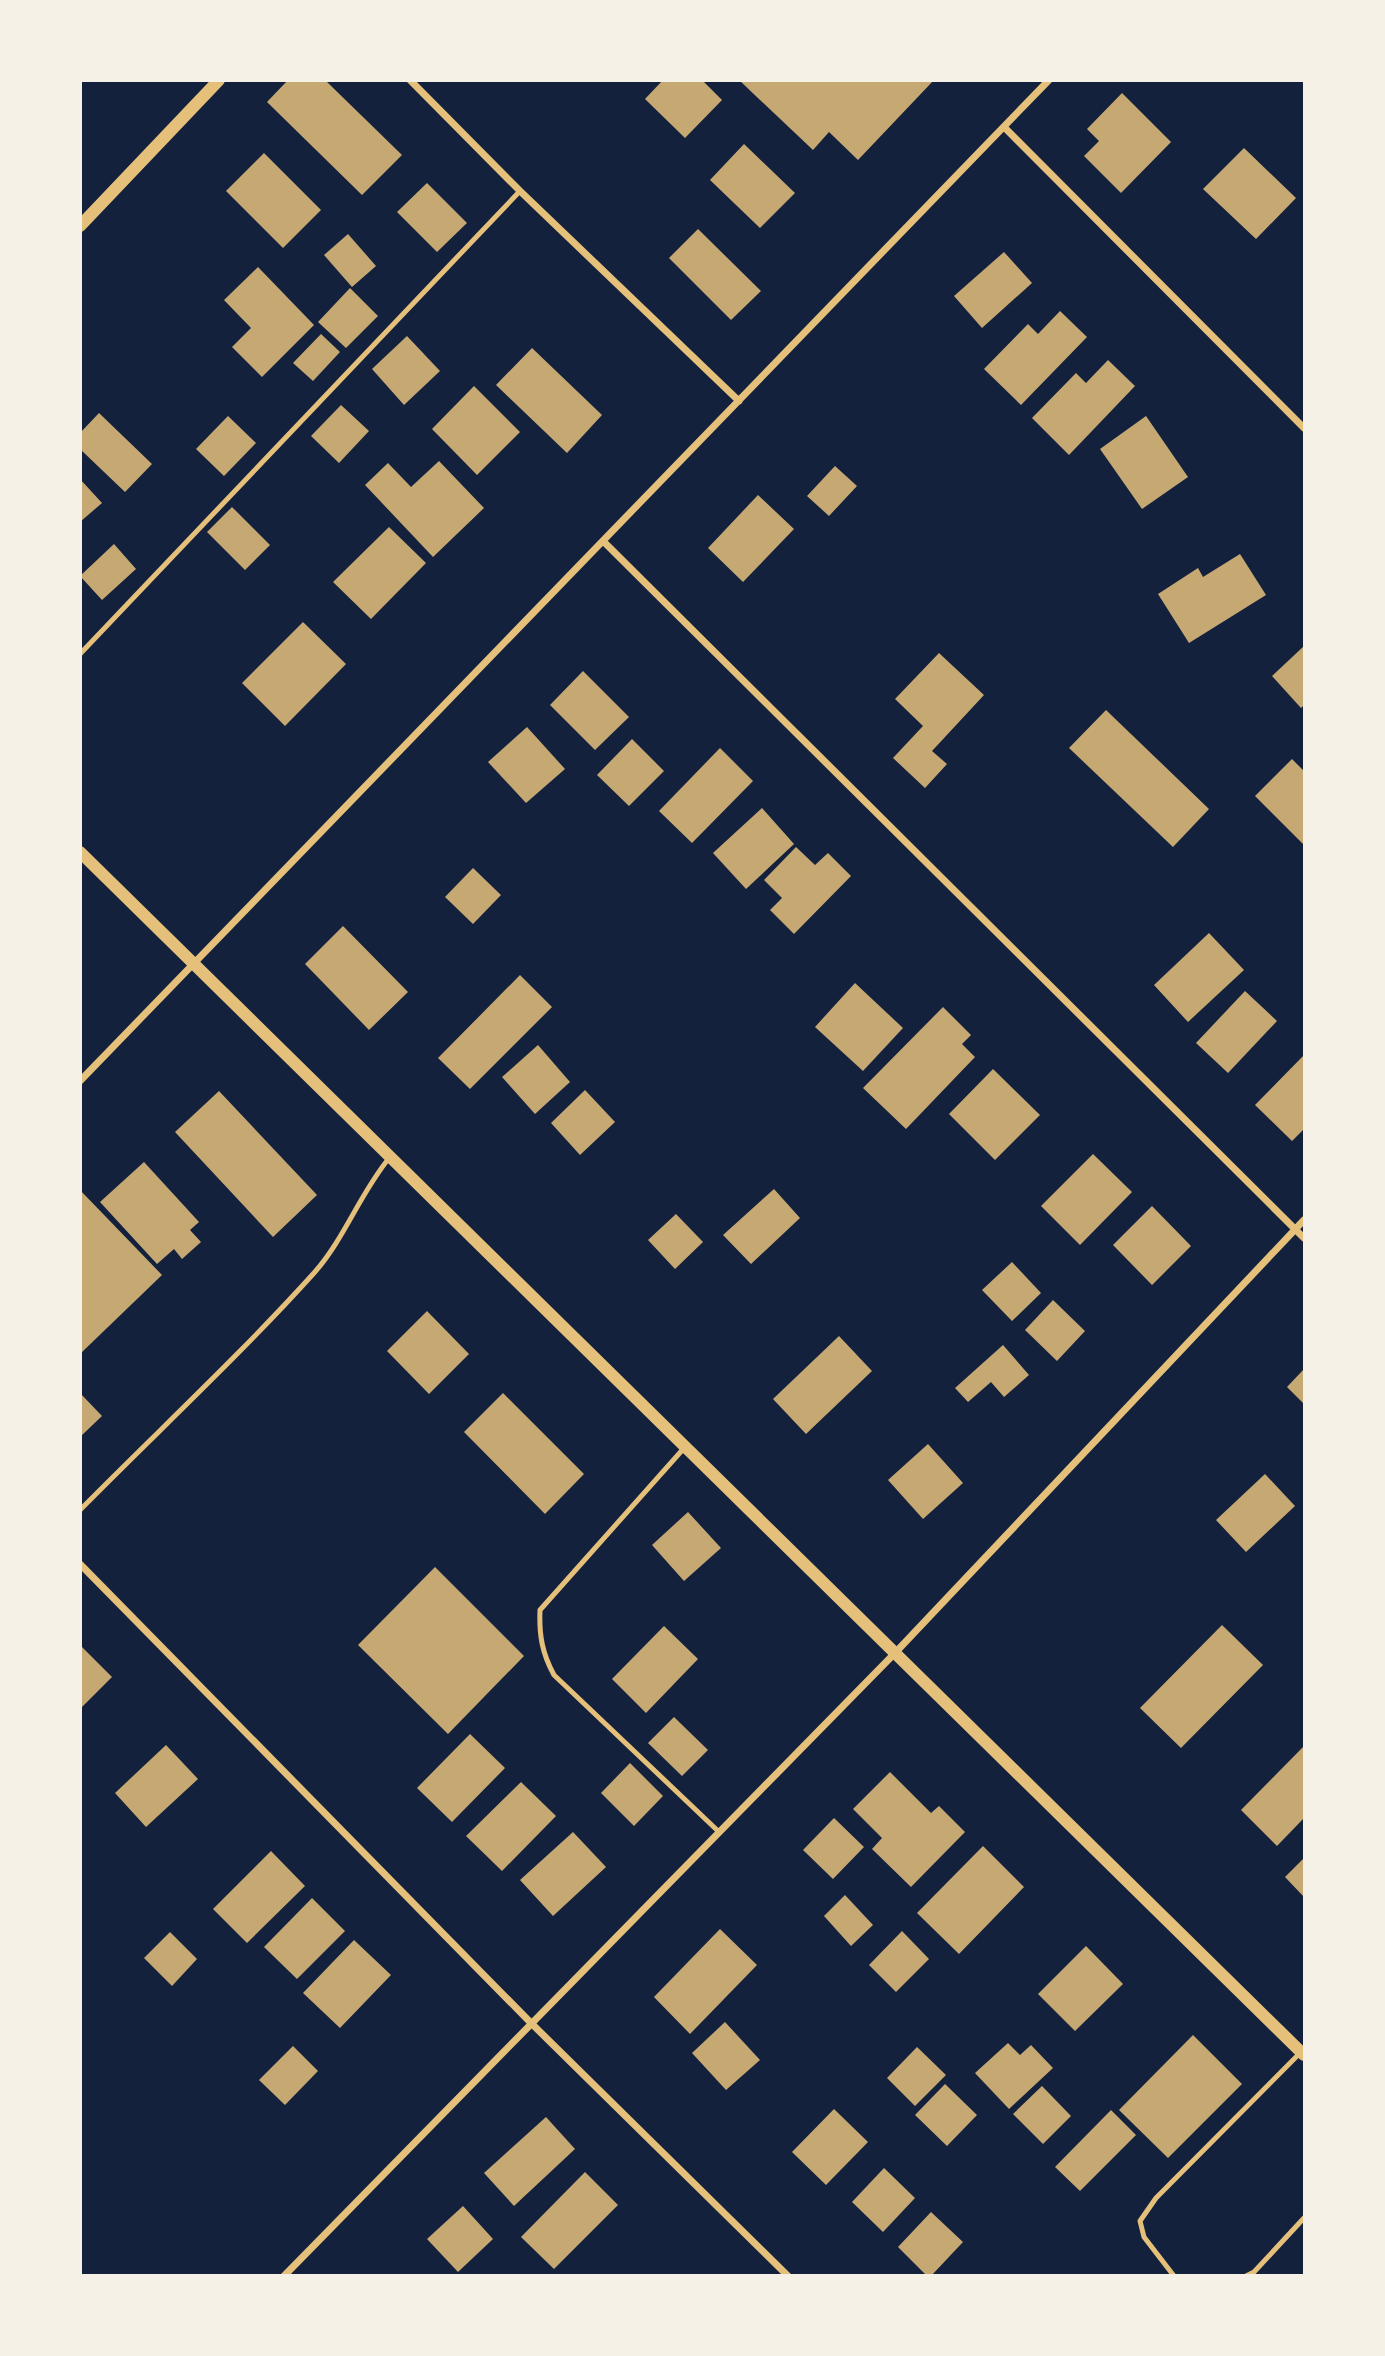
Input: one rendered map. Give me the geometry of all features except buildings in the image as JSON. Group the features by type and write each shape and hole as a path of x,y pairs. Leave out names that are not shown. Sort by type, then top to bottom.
{"street":[{"path":"80,226 219,80"},
{"path":"410,80 520,191 739,401"},
{"path":"80,1081 1049,80"},
{"path":"1004,127 1304,428"},
{"path":"603,541 1304,1238"},
{"path":"80,852 1303,2053"},
{"path":"284,2276 530,2022 895,1653 1304,1220"},
{"path":"80,1564 530,2022 788,2276"}],"lane":[{"path":"80,654 520,191"},
{"path":"80,1510 314,1273 348,1226 370,1181 390,1157"},
{"path":"685,1447 540,1610 539,1629 542,1653 554,1675 718,1831"},
{"path":"1174,2276 1144,2237 1140,2221 1156,2198 1303,2053"},
{"path":"1246,2276 1254,2272 1304,2218"}]}
